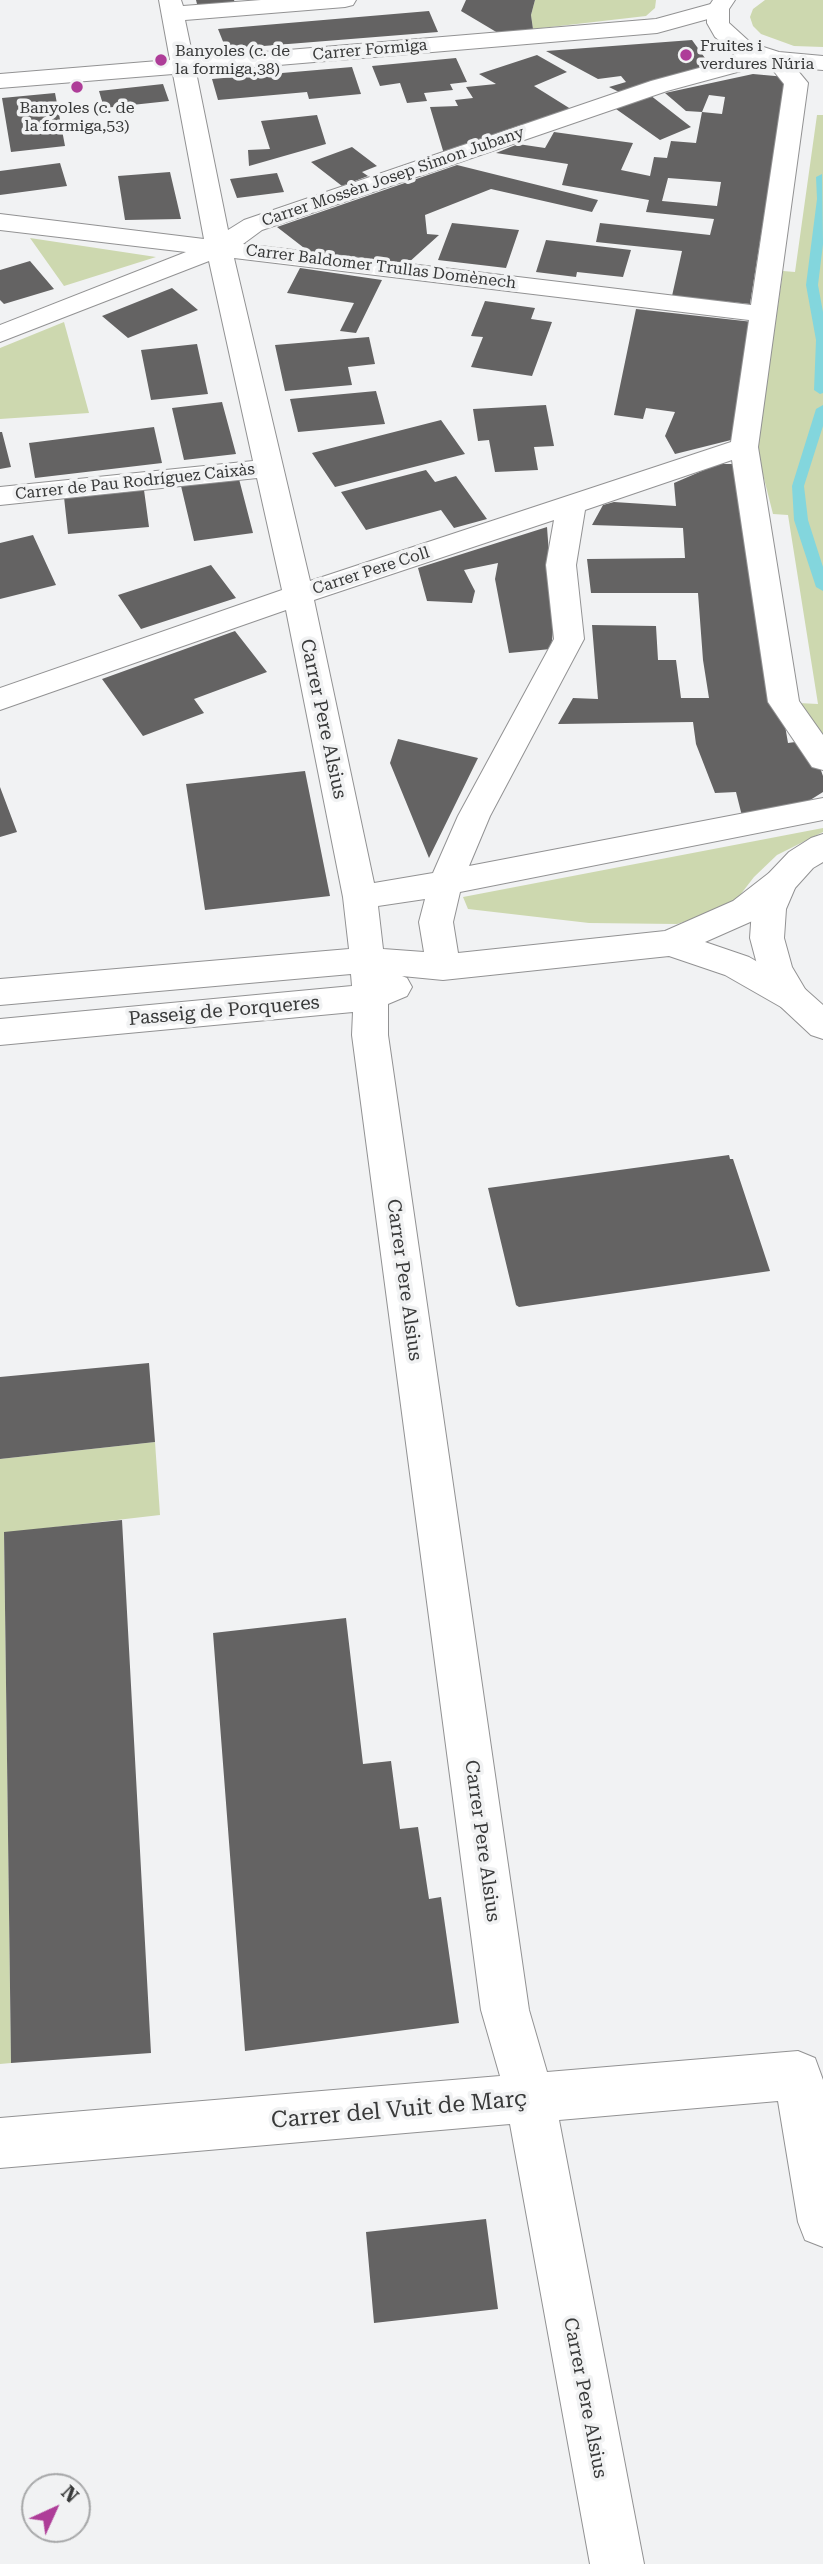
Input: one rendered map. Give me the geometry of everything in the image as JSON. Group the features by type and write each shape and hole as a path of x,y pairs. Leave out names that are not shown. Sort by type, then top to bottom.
{"street":[{"path":"171,7 345,0"},
{"path":"717,4 717,18 723,32 752,52 778,60 823,63"},
{"name":"Carrer Formiga","path":"657,26 717,4"},
{"name":"Carrer Pere Alsius","path":"171,7 219,248 298,595 360,897 370,979 372,1048 505,2010 530,2098 617,2564"},
{"name":"Carrer Formiga","path":"0,80 657,26 723,32"},
{"name":"Carrer Mossèn Josep Simon Jubany","path":"0,334 219,248 253,225 659,86 733,66 752,52"},
{"path":"778,60 822,88"},
{"path":"778,60 796,83 744,447 784,702 823,759"},
{"name":"Carrer Baldomer Trullas Domènech","path":"0,222 763,314"},
{"name":"Carrer Pere Coll","path":"0,699 298,595 744,447"},
{"name":"Carrer de Pau Rodríguez Caixàs","path":"0,496 270,468"},
{"path":"443,967 436,922 445,883 474,816 569,639 561,565 571,505"},
{"path":"360,897 445,883 823,809"},
{"name":"Passeig de Porqueres","path":"0,1032 443,967 670,943 745,910 781,882 801,860 823,846"},
{"path":"781,882 769,909 766,938 775,968 793,998 823,1026"},
{"name":"Passeig de Porqueres","path":"670,943 737,966 793,998"},
{"name":"Passeig de Porqueres","path":"0,992 370,979"},
{"name":"Carrer del Vuit de Març","path":"0,2143 797,2075 823,2222"}],"green space":[{"path":"535,0 656,0 655,8 646,16 533,29 531,15"},
{"path":"765,0 823,0 823,47 794,46 761,34 753,26 750,17 753,9"},
{"path":"817,115 823,115 823,737 798,703 818,704 788,515 773,514 757,451 783,271 795,272"},
{"path":"30,238 156,257 64,286"},
{"path":"64,322 89,413 0,419 0,348"},
{"path":"823,828 823,832 777,855 754,877 730,908 677,924 589,923 468,909 463,897"},
{"path":"155,1442 160,1515 4,1533 11,2063 0,2064 0,1459"}],"building":[{"path":"196,0 234,0 236,5 198,8"},
{"path":"466,0 535,0 531,15 533,29 498,33 461,11"},
{"path":"429,11 438,32 226,49 218,29"},
{"path":"692,40 710,65 623,94 609,87 626,82 621,76 598,79 546,51"},
{"path":"537,55 567,72 534,86 574,111 444,154 430,107 458,106 455,100 473,98 466,87 496,84 479,74"},
{"path":"456,58 467,82 450,84 453,90 424,93 427,101 407,103 400,83 380,86 372,66"},
{"path":"352,67 361,94 309,99 307,92 218,100 212,79"},
{"path":"753,74 786,77 750,304 672,296 682,251 596,242 600,223 710,235 714,219 646,212 649,200 562,185 568,164 496,153 518,144 545,148 554,132 633,143 621,170 650,176 654,157 667,158 671,141 696,143 702,112 686,111 665,93","holes":["709,95 725,97 722,114 702,112","668,178 721,182 717,206 662,201"]},
{"path":"163,84 169,101 104,108 99,91"},
{"path":"55,93 65,146 11,152 2,98"},
{"path":"650,95 691,127 660,140 616,109"},
{"path":"317,115 326,144 249,166 248,150 270,149 261,121"},
{"path":"352,147 377,166 362,172 368,176 342,186 311,162"},
{"path":"60,163 67,186 0,195 0,171"},
{"path":"457,165 598,200 592,212 491,189 425,215 427,234 439,235 407,264 308,251 277,227"},
{"path":"170,172 181,219 125,220 118,176"},
{"path":"277,173 284,192 237,198 230,179"},
{"path":"452,223 519,230 506,268 438,260"},
{"path":"546,240 631,250 623,277 577,272 576,277 536,272"},
{"path":"30,261 54,289 4,304 0,300 0,270"},
{"path":"300,268 382,280 356,333 340,331 354,303 287,293"},
{"path":"172,288 198,310 128,338 102,316"},
{"path":"485,301 535,308 531,319 552,322 532,376 471,367 483,337 471,336"},
{"path":"636,309 753,322 731,440 675,454 665,436 675,412 646,408 643,419 614,415"},
{"path":"369,337 375,364 348,367 352,385 285,391 275,345"},
{"path":"197,344 208,394 151,400 141,350"},
{"path":"376,391 385,424 298,432 290,399"},
{"path":"222,402 236,454 184,460 172,408"},
{"path":"546,405 554,446 534,447 538,470 495,472 489,440 478,441 473,409"},
{"path":"441,420 465,454 335,487 312,453"},
{"path":"154,427 162,463 35,478 29,443"},
{"path":"0,432 11,467 0,469"},
{"path":"718,464 740,464 788,743 810,740 823,776 823,792 807,802 742,816 736,792 715,793 696,744 693,722 558,724 573,698 598,699 592,625 656,626 658,660 676,660 681,698 709,698 698,593 591,593 587,559 685,558 683,528 592,525 603,505 614,502 676,506 674,483"},
{"path":"426,470 435,482 456,476 487,519 454,528 441,510 366,530 341,492"},
{"path":"239,479 253,533 194,541 181,486"},
{"path":"144,490 149,527 68,534 64,497"},
{"path":"547,527 554,622 551,649 509,653 495,579 498,563 464,570 475,591 472,603 427,601 418,568"},
{"path":"33,535 56,585 0,599 0,543"},
{"path":"211,565 236,598 141,629 118,595"},
{"path":"235,631 267,672 194,699 204,713 143,736 102,679"},
{"path":"398,739 478,758 429,858 390,763"},
{"path":"305,771 330,896 205,910 186,784"},
{"path":"0,787 17,832 0,837"},
{"path":"729,1155 730,1159 733,1159 770,1271 519,1307 516,1305 488,1188"},
{"path":"149,1363 155,1442 0,1459 0,1377"},
{"path":"122,1520 151,2053 11,2063 4,1532"},
{"path":"346,1618 363,1764 391,1761 400,1829 418,1827 429,1899 441,1897 459,2023 245,2051 213,1633"},
{"path":"486,2219 498,2309 374,2323 366,2232"}],"waterway":[{"path":"820,390 822,340 812,285 823,199 822,177"},
{"path":"822,409 798,486 801,520 823,587"}],"place":[{"name":"Fruites i verdures Núria","path":"686,55"},
{"name":"Banyoles (c. de la formiga,38)","path":"161,60"},
{"name":"Banyoles (c. de la formiga,53)","path":"77,87"}]}
